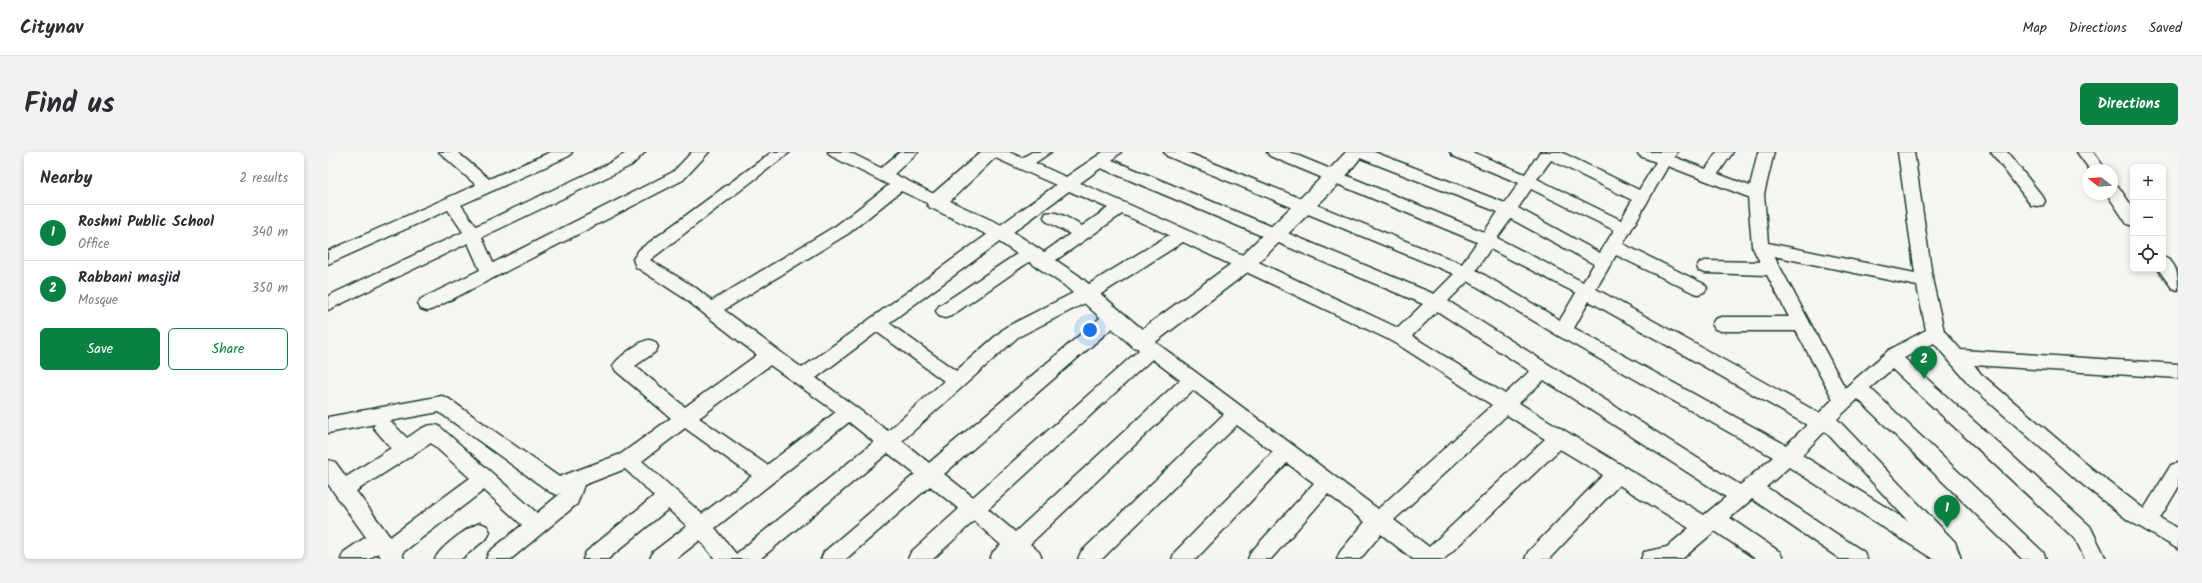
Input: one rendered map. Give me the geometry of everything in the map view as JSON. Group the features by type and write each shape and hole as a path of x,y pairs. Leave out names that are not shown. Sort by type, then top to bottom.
{"street":[{"path":"447,152 487,186"},
{"path":"328,303 611,169 627,161 637,152"},
{"path":"427,304 678,176 701,152"},
{"path":"782,152 641,259 642,263 690,293 770,355 849,412 974,508 1032,559"},
{"path":"883,175 910,152"},
{"path":"936,202 992,152"},
{"path":"996,152 1246,263 1400,337 1617,474 1710,523 1773,559"},
{"path":"1023,164 1043,152"},
{"path":"1172,152 1466,272 1563,330 1788,456 1951,559"},
{"path":"1275,152 1487,240 1586,291 1823,421 1957,559"},
{"path":"918,559 1146,345 1246,263 1335,176 1356,152"},
{"path":"1360,152 1508,210 1604,262"},
{"path":"1458,152 1528,181 1624,228"},
{"path":"1400,337 1466,272 1548,152 1642,198"},
{"path":"1645,152 1667,156 1709,176 1756,194"},
{"path":"1709,176 1725,152"},
{"path":"1766,152 1756,194 1762,248 1843,401"},
{"path":"1906,152 1924,280 1936,332 1975,379 2084,474 2147,521 2178,540"},
{"path":"1999,152 2037,201"},
{"path":"2085,152 2094,164"},
{"path":"328,258 558,153"},
{"path":"843,154 900,184 999,232 1036,257 1087,294 1146,345 1430,559 1559,438"},
{"path":"802,378 999,232 1106,156 1275,234 1436,302 1543,370 1858,559"},
{"path":"1563,330 1667,156"},
{"path":"711,310 843,229 900,184"},
{"path":"2118,199 2130,216"},
{"path":"450,202 473,235 489,272"},
{"path":"945,311 1036,257 1083,234 1121,207"},
{"path":"1052,217 1083,234"},
{"path":"744,559 888,442 1012,332 1087,294 1182,234"},
{"path":"1613,246 1698,288"},
{"path":"1762,248 1924,280"},
{"path":"1705,267 1773,269"},
{"path":"2166,267 2178,284"},
{"path":"831,559 1113,317"},
{"path":"877,322 957,381"},
{"path":"1721,324 1802,324"},
{"path":"1651,559 1674,557 1710,523 1788,456 1843,401 1892,358 1936,332"},
{"path":"649,347 622,366 685,418 766,475"},
{"path":"328,425 442,404 557,486 628,460 770,355"},
{"path":"1957,357 2178,371"},
{"path":"1892,358 2082,534 2096,559"},
{"path":"1348,559 1379,521 1507,405 1543,370"},
{"path":"1000,559 1192,380"},
{"path":"1858,388 2036,559"},
{"path":"660,559 766,475 849,412"},
{"path":"1088,559 1237,413"},
{"path":"383,427 405,449"},
{"path":"343,489 432,432 537,525"},
{"path":"1182,559 1286,451"},
{"path":"628,460 702,527 728,559"},
{"path":"328,468 387,550"},
{"path":"2147,521 2178,471"},
{"path":"1535,559 1617,474"},
{"path":"351,559 387,550 484,478"},
{"path":"496,559 570,498 576,479"},
{"path":"1258,559 1327,482"},
{"path":"593,559 668,497"},
{"path":"445,559 480,532"}],"place":[{"name":"Rabbani masjid","path":"1924,379"},
{"name":"Roshni Public School","path":"1947,528"}]}
